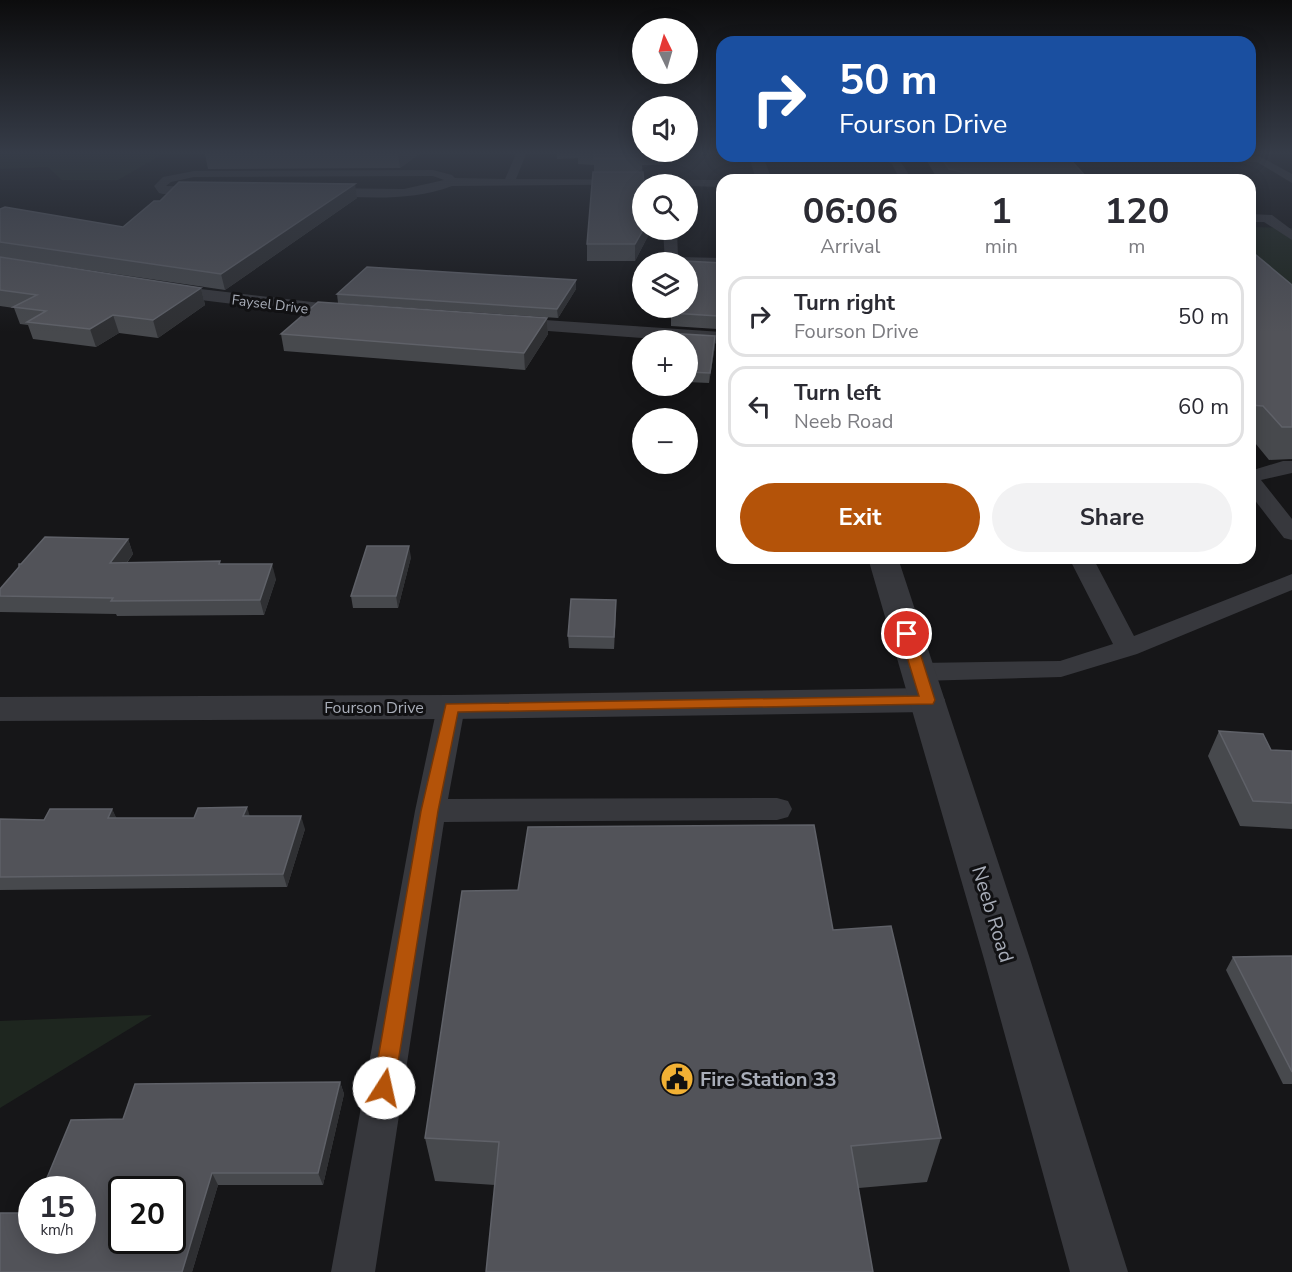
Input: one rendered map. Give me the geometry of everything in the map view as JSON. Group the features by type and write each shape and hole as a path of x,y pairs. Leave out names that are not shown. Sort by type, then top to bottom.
{"street":[{"name":"Faysel Drive","path":"136,287 288,307 369,314"},
{"path":"487,322 716,338"},
{"name":"Neeb Road","path":"885,564 1099,1272"},
{"name":"Fourson Drive","path":"0,709 451,707 923,686"}],"lane":[{"path":"1256,218 1292,218"},
{"path":"1267,218 1292,236"},
{"path":"670,240 671,261 716,262"},
{"path":"1256,477 1283,467 1292,467"},
{"path":"1256,487 1292,533"},
{"path":"1083,564 1128,648"},
{"path":"923,686 1061,669 1128,648 1292,581"},
{"path":"353,1272 430,811 451,707"},
{"path":"430,811 777,809"}],"shaded area":[{"path":"1256,227 1292,228 1292,307 1256,274"},
{"path":"152,1015 0,1108 0,1021"}],"building":[{"path":"0,213 43,213 123,227 139,213 311,213 221,274 0,242"},
{"path":"590,213 632,213 632,240 637,240 635,244 587,244"},
{"path":"1256,255 1292,285 1292,427 1282,427 1263,406 1256,405"},
{"path":"0,257 201,288 153,320 113,315 90,329 27,322 46,311 13,307 37,295 0,290"},
{"path":"698,262 716,263 716,316 698,315"},
{"path":"367,267 576,280 557,309 337,294"},
{"path":"318,302 547,318 524,353 281,334"},
{"path":"698,335 715,336 710,373 698,372"},
{"path":"45,537 128,539 110,563 220,561 219,564 272,564 260,600 111,601 113,598 0,596 0,589 19,567 19,564"},
{"path":"367,546 409,546 396,596 351,596"},
{"path":"571,599 616,600 614,637 568,636"},
{"path":"1219,731 1263,734 1271,750 1292,751 1292,803 1253,801"},
{"path":"247,807 243,816 301,816 283,874 0,877 0,819 44,820 50,809 112,809 108,818 194,818 198,808"},
{"name":"Fire Station 33","path":"814,825 833,930 891,926 941,1138 851,1146 873,1272 486,1272 499,1142 425,1138 462,891 518,890 528,827"},
{"path":"1292,956 1292,1072 1233,957"},
{"path":"340,1082 318,1173 212,1173 182,1272 0,1272 0,1213 18,1213 18,1254 96,1254 96,1176 48,1176 71,1120 123,1119 135,1084"}],"place":[{"name":"Fire Station 33","path":"677,1079"}],"route":[{"path":"384,1088 430,811 451,707 927,700 907,634"}]}
